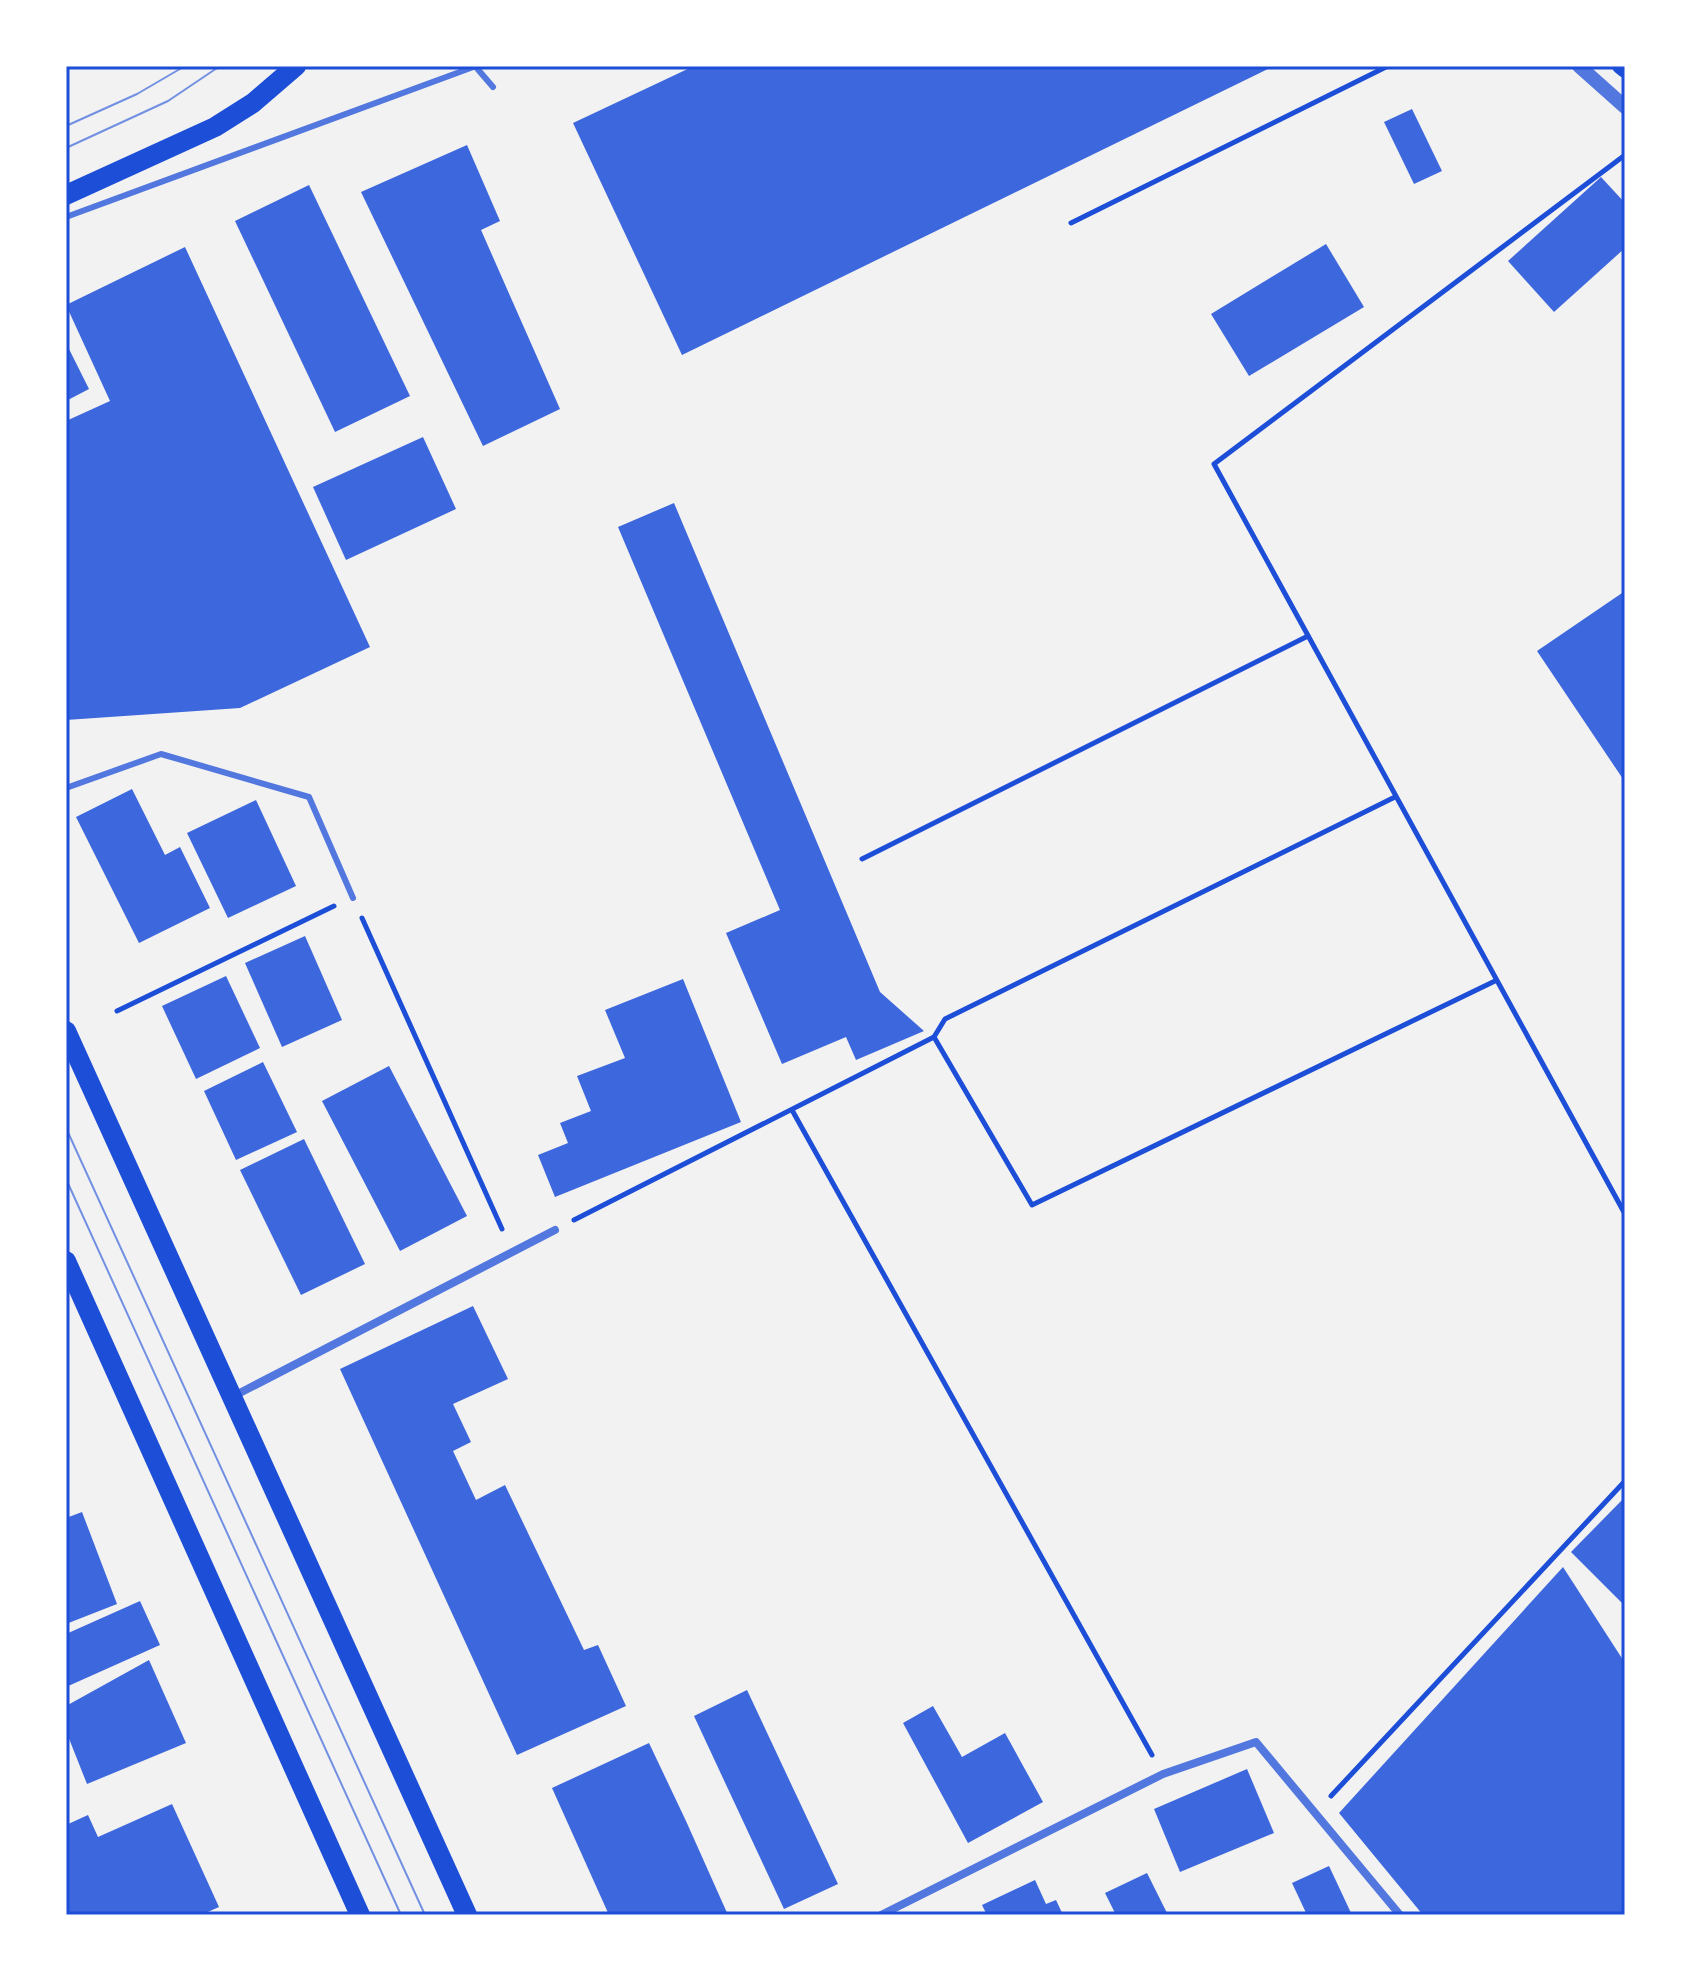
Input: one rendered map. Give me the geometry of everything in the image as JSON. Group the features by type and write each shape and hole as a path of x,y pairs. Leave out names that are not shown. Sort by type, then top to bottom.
{"main road":[{"path":"66,195 215,127 253,103 296,66"},
{"path":"1620,66 1625,70"},
{"path":"66,1031 467,1915"},
{"path":"68,1271 360,1915"}],"street":[{"path":"1579,66 1625,107"},
{"path":"232,1397 555,1230"},
{"path":"881,1915 1163,1774 1256,1742 1400,1915"}],"lane":[{"path":"66,217 475,66 493,87"},
{"path":"66,788 161,754 309,797 353,898"}],"path":[{"path":"1071,223 1388,66"},
{"path":"1625,155 1214,464 1625,1214"},
{"path":"862,859 1308,636"},
{"path":"555,1230 934,1037 945,1019 1395,797"},
{"path":"117,1011 353,898 512,1252"},
{"path":"934,1037 1032,1205 1495,981"},
{"path":"792,1110 1163,1774"},
{"path":"1316,1813 1625,1481"}],"building":[{"path":"694,66 1274,66 682,355 573,123"},
{"path":"1412,109 1442,171 1414,184 1384,122"},
{"path":"467,145 500,221 481,230 560,409 483,446 361,192"},
{"path":"1601,177 1625,203 1625,248 1554,312 1508,261"},
{"path":"309,185 410,396 335,432 235,221"},
{"path":"1326,244 1364,307 1249,376 1211,314"},
{"path":"185,247 370,647 240,708 66,720 66,421 110,401 66,305"},
{"path":"66,343 89,389 66,401"},
{"path":"423,437 456,509 346,560 313,487"},
{"path":"674,503 880,992 924,1031 856,1060 846,1037 782,1064 726,933 780,910 618,527"},
{"path":"1625,591 1625,782 1537,651"},
{"path":"132,789 165,855 180,847 210,908 139,943 76,817"},
{"path":"256,800 296,886 228,918 187,833"},
{"path":"305,936 342,1020 282,1047 245,963"},
{"path":"226,976 260,1048 196,1079 162,1006"},
{"path":"683,979 741,1122 555,1197 538,1155 568,1143 560,1123 591,1111 577,1076 625,1058 605,1010"},
{"path":"263,1062 297,1132 236,1160 204,1091"},
{"path":"389,1066 467,1216 400,1251 322,1101"},
{"path":"304,1139 365,1264 301,1295 240,1170"},
{"path":"473,1306 508,1379 453,1404 471,1442 453,1451 476,1500 505,1485 584,1650 598,1645 626,1706 517,1755 340,1369"},
{"path":"1625,1497 1625,1606 1571,1552"},
{"path":"82,1512 117,1604 66,1624 66,1518"},
{"path":"1563,1567 1625,1663 1625,1915 1423,1915 1339,1813"},
{"path":"140,1601 160,1645 66,1687 66,1634"},
{"path":"149,1660 186,1743 87,1784 66,1731 66,1706"},
{"path":"747,1690 838,1884 784,1909 694,1716"},
{"path":"933,1706 962,1757 1005,1733 1043,1802 968,1843 903,1723"},
{"path":"649,1743 728,1915 609,1915 552,1788"},
{"path":"1247,1769 1274,1833 1180,1872 1154,1809"},
{"path":"172,1804 219,1907 201,1915 66,1915 66,1825 88,1815 98,1837"},
{"path":"1329,1866 1352,1915 1307,1915 1292,1883"},
{"path":"1147,1873 1168,1915 1116,1915 1105,1893"},
{"path":"1035,1880 1046,1904 1056,1900 1063,1915 987,1915 982,1905"}],"tram line":[{"path":"66,126 137,94 185,66"},
{"path":"66,148 168,101 220,66"},
{"path":"66,1128 425,1915"},
{"path":"66,1179 401,1915"}]}
